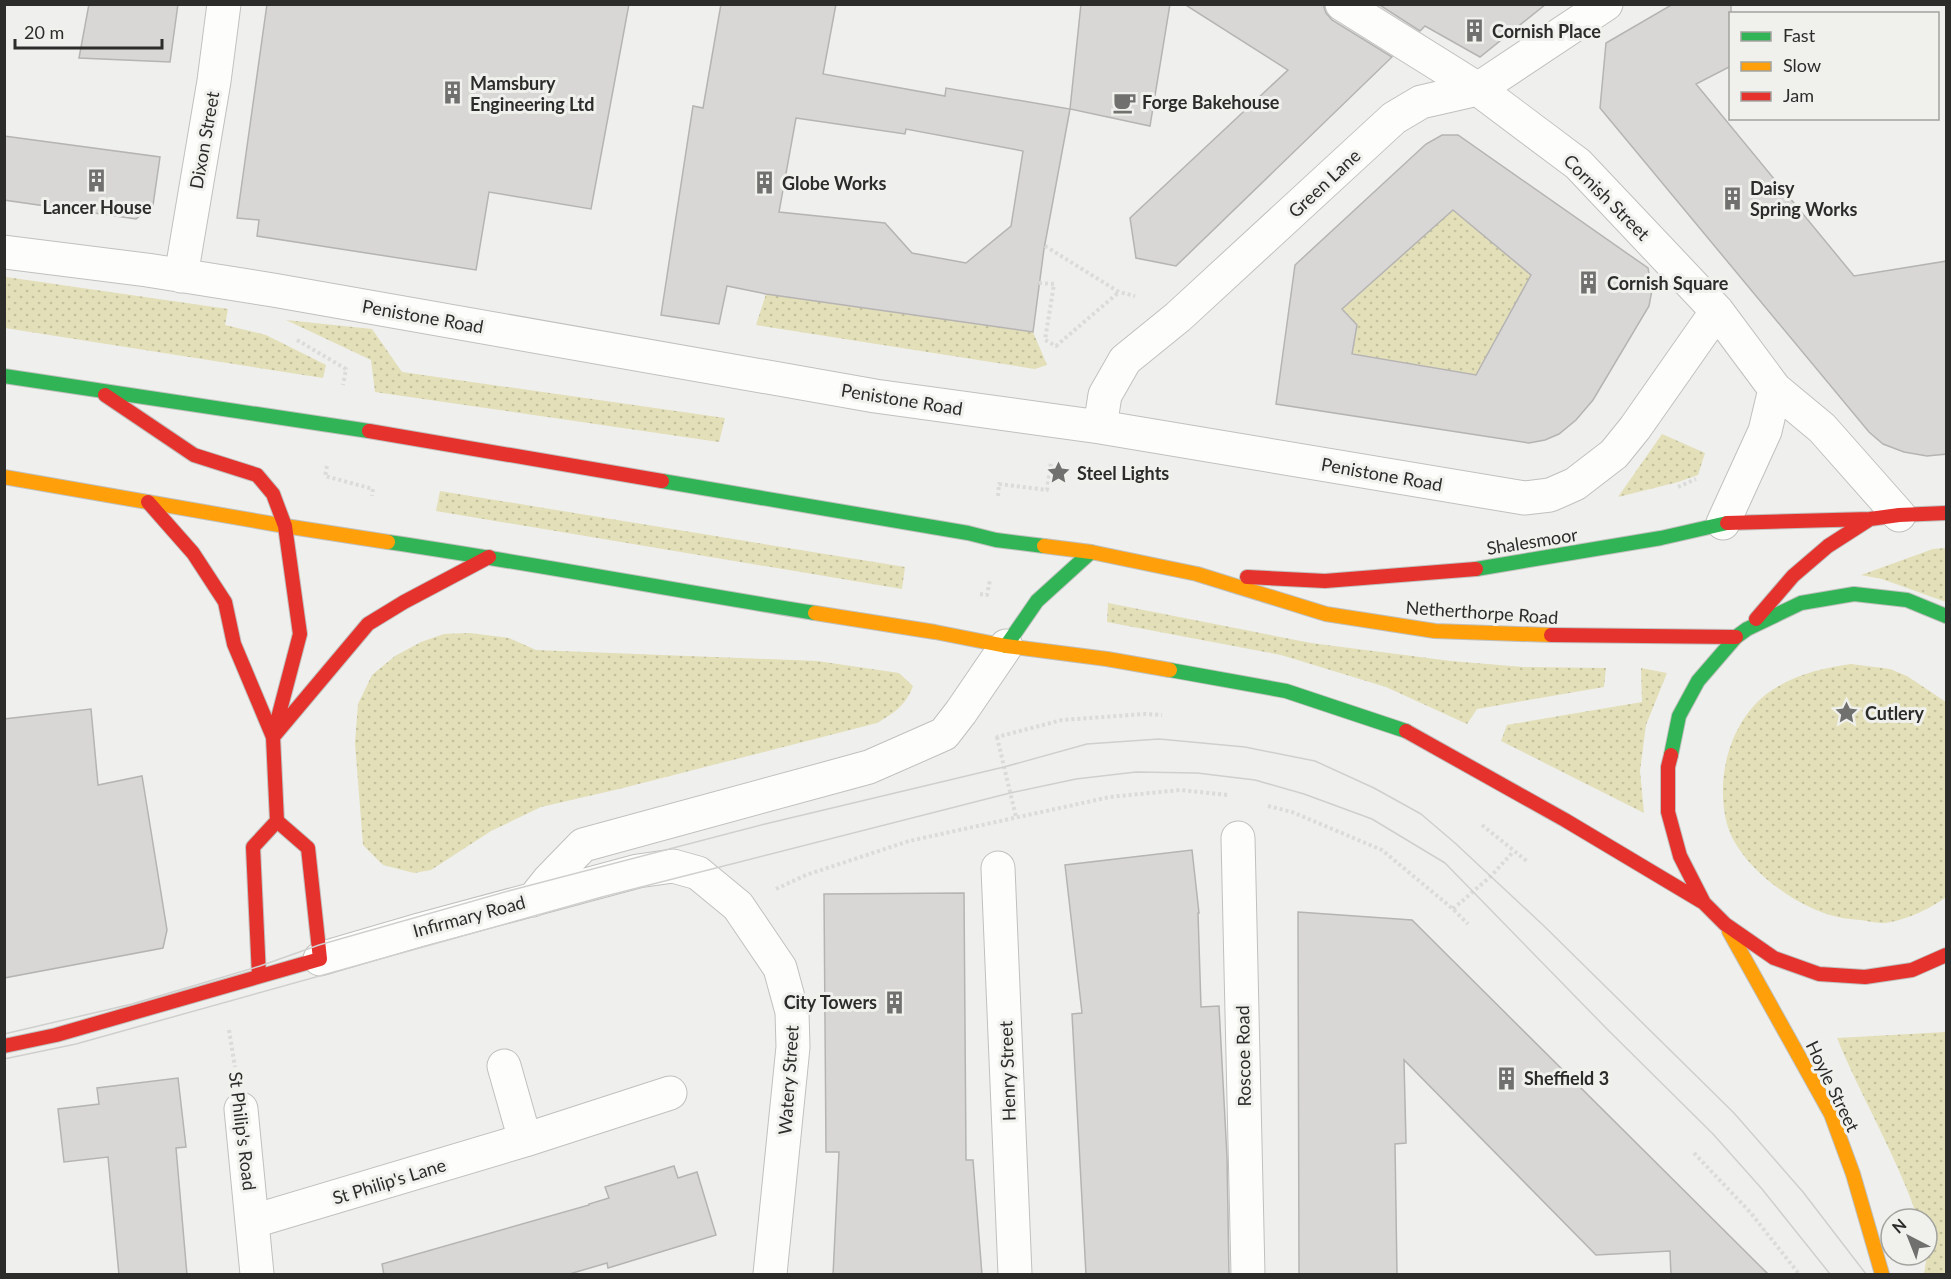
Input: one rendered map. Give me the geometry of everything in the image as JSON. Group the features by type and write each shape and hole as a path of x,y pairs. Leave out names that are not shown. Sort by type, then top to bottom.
{"main road":[{"name":"Netherthorpe Road","path":"4,376 337,426 968,533 996,540 1091,552 1197,574 1326,614 1435,631 1544,636 1736,638"},
{"path":"96,389 194,455 257,475 273,494 285,526 300,634 273,737 277,821 253,847 259,976"},
{"path":"4,477 285,526 489,557 1006,645 1107,659 1286,691 1411,733 1565,820 1704,903 1725,924 1774,958 1819,974 1865,977 1912,970 1947,955"},
{"path":"148,502 193,553 225,602 234,644 273,737"},
{"name":"Shalesmoor","path":"1197,574 1325,581 1485,568 1662,538 1722,523 1947,513"},
{"path":"1704,903 1680,856 1668,812 1668,767 1679,716 1698,681 1793,576 1828,546 1885,517"},
{"path":"1006,645 1037,601 1091,552"},
{"path":"273,737 368,624 404,602 489,557"},
{"path":"1747,629 1801,603 1854,594 1907,600 1947,616"},
{"path":"277,821 308,848 320,959"},
{"name":"Hoyle Street","path":"1725,924 1831,1114 1853,1174 1882,1275"},
{"name":"Infirmary Road","path":"4,1046 56,1035 320,959"}],"street":[{"name":"Dixon Street","path":"181,276 214,81 224,4"},
{"name":"Cornish Street","path":"1342,4 1478,89 1578,164 1717,311 1775,390 1822,428 1885,517"},
{"name":"Green Lane","path":"1100,427 1105,395 1125,360 1185,311 1394,118 1421,102 1478,89 1606,4"},
{"name":"Penistone Road","path":"4,252 273,290 875,396 1100,427 1524,498 1550,495 1575,484 1614,454 1635,428 1717,311"},
{"path":"1722,523 1765,431 1775,390"},
{"name":"Infirmary Road","path":"320,959 533,900 583,845 869,767 944,734 962,712 1006,645"},
{"name":"Roscoe Road","path":"1238,838 1248,1275"},
{"name":"Watery Street","path":"533,900 638,871 673,866 698,873 738,906 780,968 792,1012 793,1047 770,1275"},
{"name":"Henry Street","path":"998,868 1015,1275"},
{"path":"504,1066 525,1140"},
{"name":"St Philip's Lane","path":"254,1221 525,1140 670,1093"},
{"name":"St Philip's Road","path":"241,1108 254,1221 257,1275"}],"path":[{"path":"1045,246 1119,292 1185,311"},
{"path":"1039,283 1054,284 1045,340 1056,346 1119,292"},
{"path":"962,712 997,737 1016,817"},
{"path":"997,737 1062,720 1145,714 1168,716"},
{"path":"738,906 806,875 909,841 1110,796 1180,790 1237,798"},
{"path":"1259,804 1292,812 1382,850 1468,924"},
{"path":"1453,909 1491,876 1514,852 1528,862"},
{"name":"St Philip's Road","path":"224,987 241,1108"},
{"path":"1694,1153 1750,1212 1799,1275"}],"shaded area":[{"path":"1453,210 1531,275 1476,375 1352,354 1357,325 1342,309"},
{"path":"6,277 228,309 225,325 266,335 326,365 323,378 5,328"},
{"path":"766,294 1033,332 1047,365 1035,369 756,325"},
{"path":"286,320 372,329 402,372 725,418 719,442 375,392 371,360"},
{"path":"1662,434 1705,453 1698,475 1618,497"},
{"path":"440,491 905,567 902,589 436,511"},
{"path":"1946,548 1946,602 1882,579 1861,575 1933,549"},
{"path":"1108,603 1311,643 1451,661 1523,667 1606,668 1604,687 1477,709 1467,724 1386,687 1281,655 1107,622"},
{"path":"470,633 509,638 536,650 817,661 899,673 913,686 899,708 877,723 541,807 491,831 431,870 414,873 383,865 363,845 355,743 358,704 372,675 395,656 421,642 444,634"},
{"path":"1851,664 1890,669 1907,676 1946,702 1946,897 1916,914 1884,923 1844,918 1822,912 1805,905 1771,883 1743,855 1733,839 1727,824 1724,805 1725,766 1730,747 1748,712 1761,698 1786,682 1813,672"},
{"path":"1641,668 1667,673 1646,725 1640,771 1644,813 1501,741 1507,725 1642,702"},
{"path":"1946,1032 1946,1274 1924,1274 1925,1267 1939,1267 1939,1207 1914,1207 1890,1150 1837,1038"}],"building":[{"path":"89,4 178,4 170,62 79,58"},
{"path":"267,4 629,4 591,209 489,192 476,270 257,236 259,220 237,218"},
{"name":"Globe Works","path":"721,4 836,4 823,74 945,96 946,88 1070,109 1044,249 1033,332 766,294 727,286 719,324 661,315 693,106 703,108","holes":["796,118 905,134 906,129 1023,151 1011,226 966,263 912,253 885,223 779,212"]},
{"path":"1081,4 1170,4 1150,126 1070,109"},
{"path":"1184,4 1323,4 1332,20 1392,57 1176,266 1136,258 1130,218 1288,70"},
{"name":"Cornish Place","path":"1378,4 1546,4 1480,57 1425,26 1420,31"},
{"name":"Daisy Spring Works","path":"1673,4 1731,4 1729,67 1696,84 1854,276 1947,261 1947,454 1927,456 1904,452 1883,444 1869,432 1600,108 1606,43"},
{"name":"Cornish Square","path":"1442,135 1458,135 1648,268 1652,290 1649,306 1593,400 1576,420 1559,434 1529,443 1276,404 1295,265 1426,144","holes":["1453,210 1531,275 1476,375 1352,354 1357,325 1342,309"]},
{"name":"Lancer House","path":"4,136 160,157 153,205 136,219 4,200"},
{"path":"91,709 98,785 142,776 167,930 163,948 4,978 4,719"},
{"path":"1192,850 1199,913 1201,1007 1219,1006 1227,1157 1229,1275 1086,1275 1072,1014 1082,1013 1065,865"},
{"name":"City Towers","path":"964,893 966,1160 973,1160 982,1275 833,1275 839,1152 826,1152 824,894"},
{"name":"Sheffield 3","path":"1298,912 1412,920 1769,1275 1671,1275 1670,1251 1596,1255 1404,1060 1406,1143 1395,1144 1397,1275 1299,1275"},
{"path":"178,1078 186,1147 176,1148 187,1275 119,1275 108,1157 64,1162 58,1109 99,1104 97,1088"},
{"path":"674,1166 678,1178 697,1172 716,1235 608,1268 607,1263 566,1275 384,1275 382,1264 589,1205 609,1198 605,1187"}],"tram line":[{"path":"4,1034 132,1004 260,966 319,945 512,890 765,824 1004,767 1087,744 1159,739 1245,747 1315,761 1374,788 1421,814 1544,926 1734,1113 1803,1192 1866,1274"},
{"path":"4,1059 76,1044 602,897 1010,793 1076,779 1136,772 1197,773 1255,780 1304,794 1372,819 1445,863 1713,1134 1762,1189 1830,1274"}],"traffic: fast":[{"path":"4,376 369,431"},
{"path":"662,481 968,533 996,540 1044,546"},
{"path":"1476,569 1661,538 1727,523"},
{"path":"388,542 815,613"},
{"path":"1006,646 1037,601 1091,552"},
{"path":"1671,755 1679,716 1698,681 1736,637 1747,629 1801,603 1854,594 1907,600 1946,616"},
{"path":"1170,670 1286,691 1406,731"}],"traffic: slow":[{"path":"4,477 388,542"},
{"path":"1044,546 1091,552 1197,574 1326,614 1435,631 1551,635"},
{"path":"815,613 1006,646 1170,670"},
{"path":"1729,931 1831,1114 1853,1174 1882,1274"}],"traffic: jam":[{"path":"105,395 194,455 257,475 273,494 285,526"},
{"path":"369,431 662,481"},
{"path":"148,502 193,553 225,602 234,644 273,737"},
{"path":"1727,523 1870,519 1946,513"},
{"path":"1756,619 1793,576 1828,546 1870,519"},
{"path":"259,976 253,847 277,821 273,737 300,634 285,526"},
{"path":"273,737 368,624 404,602 489,557"},
{"path":"1247,577 1325,581 1476,569"},
{"path":"1551,635 1736,637"},
{"path":"1406,731 1565,820 1704,903"},
{"path":"1671,755 1668,767 1668,812 1680,856 1704,903 1725,924 1774,958 1819,974 1865,977 1912,970 1946,955"},
{"path":"4,1046 56,1035 320,959 308,848 277,821"}],"place":[{"name":"Cornish Place","path":"1474,31"},
{"name":"Mamsbury Engineering Ltd","path":"452,93"},
{"name":"Forge Bakehouse","path":"1124,102"},
{"name":"Lancer House","path":"97,181"},
{"name":"Globe Works","path":"764,183"},
{"name":"Daisy Spring Works","path":"1732,198"},
{"name":"Cornish Square","path":"1589,283"},
{"name":"Steel Lights","path":"1059,473"},
{"name":"Cutlery","path":"1847,713"},
{"name":"City Towers","path":"895,1002"},
{"name":"Sheffield 3","path":"1506,1078"}]}
